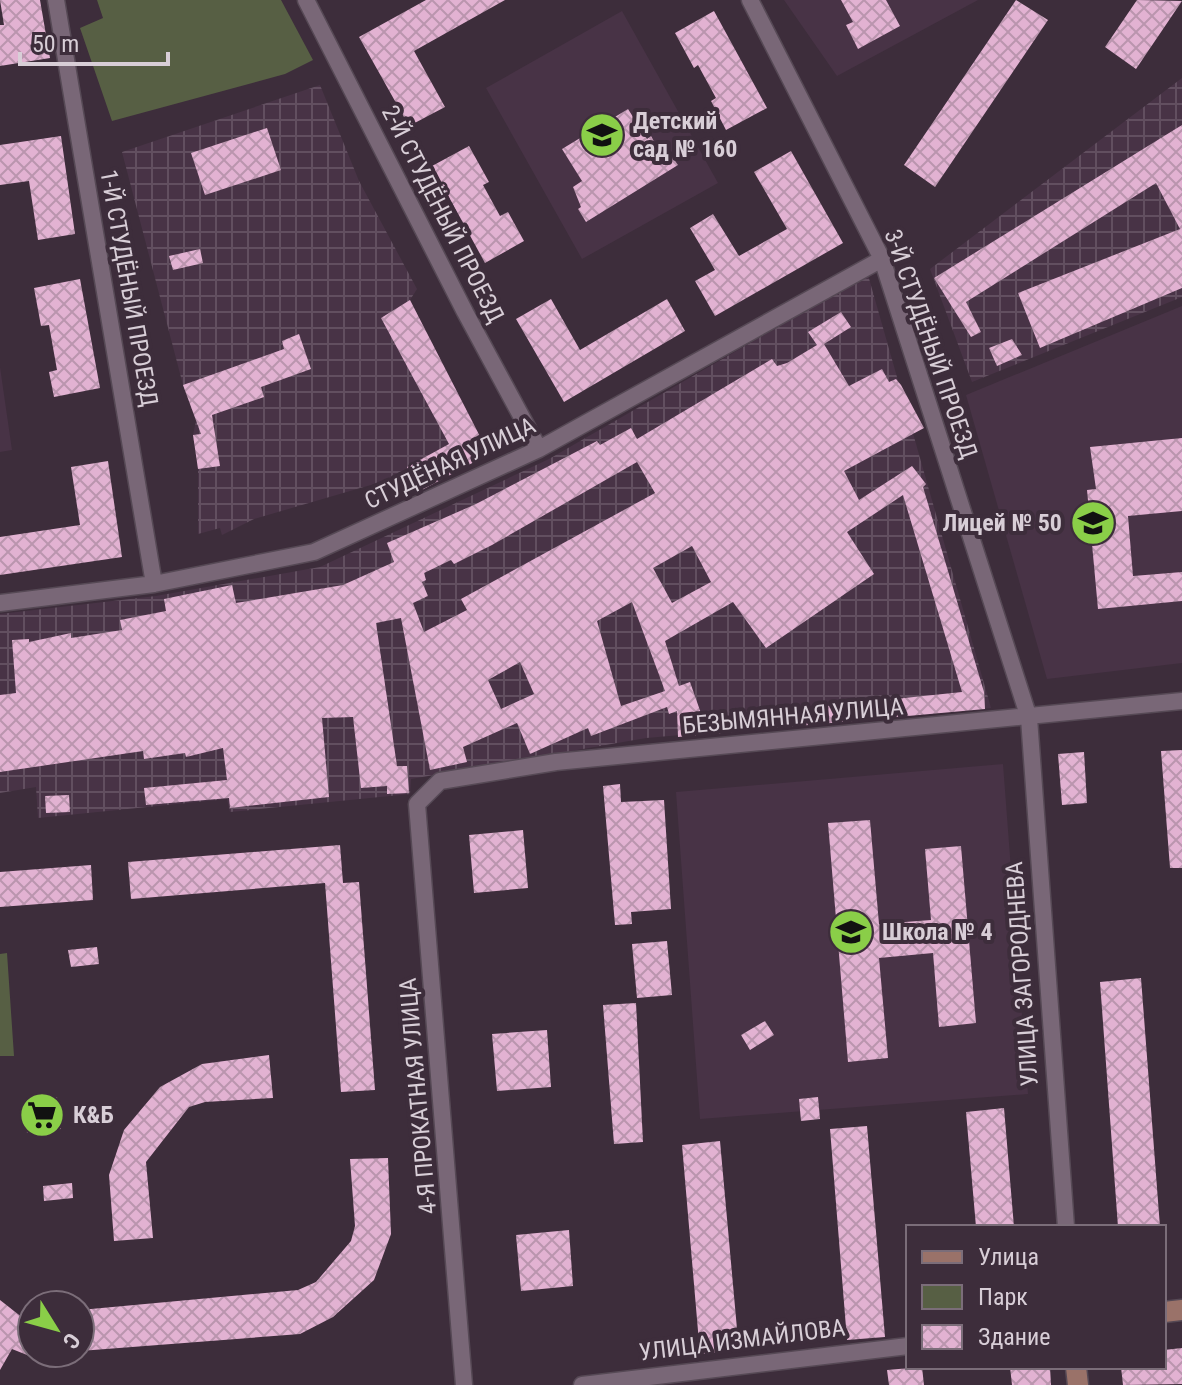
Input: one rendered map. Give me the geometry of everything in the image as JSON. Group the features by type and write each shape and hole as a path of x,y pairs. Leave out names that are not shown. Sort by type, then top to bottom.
{"street":[{"name":"1-Й СТУДЁНЫЙ ПРОЕЗД","path":"56,0 154,584"},
{"name":"2-Й СТУДЁНЫЙ ПРОЕЗД","path":"306,0 465,312 539,449"},
{"name":"3-Й СТУДЁНЫЙ ПРОЕЗД","path":"750,0 882,259 1029,718"},
{"name":"СТУДЁНАЯ УЛИЦА","path":"0,603 154,584 314,552 539,449 882,259"},
{"name":"БЕЗЫМЯННАЯ УЛИЦА","path":"417,804 440,781 556,762 1182,701"},
{"name":"УЛИЦА ЗАГОРОДНЕВА","path":"1029,718 1066,1225"},
{"name":"4-Я ПРОКАТНАЯ УЛИЦА","path":"417,804 464,1385"},
{"name":"УЛИЦА ИЗМАЙЛОВА","path":"582,1385 906,1346"}],"shaded area":[{"path":"784,0 978,0 837,76"},
{"name":"Детский сад № 160","path":"622,11 718,183 582,259 486,88"},
{"path":"1182,78 1182,297 972,382 930,269"},
{"path":"320,85 359,181 417,289 410,300 489,454 420,491 398,477 254,519 222,535 220,528 198,534 198,469 193,435 196,421 183,385 122,152"},
{"path":"868,275 991,708 646,738 411,779 410,794 230,812 227,799 38,818 36,787 0,793 0,614 156,596 320,567 549,459"},
{"name":"Лицей № 50","path":"1182,306 1182,663 1047,679 966,395"},
{"path":"0,367 12,450 0,452"},
{"name":"Школа № 4","path":"1003,764 1028,1094 700,1119 676,792"}],"green space":[{"path":"97,0 281,0 313,60 285,74 112,121 80,28 103,18"},
{"path":"7,953 14,1056 0,1056 0,954"}],"building":[{"path":"0,0 40,0 50,58 0,66 0,25 4,25"},
{"path":"426,0 505,0 414,51 445,107 409,126 359,37"},
{"path":"841,0 886,0 900,26 858,49 846,25 853,22"},
{"path":"1016,0 1048,20 935,187 904,165"},
{"path":"1137,0 1182,1 1136,69 1105,47"},
{"path":"714,11 767,108 726,130 711,101 716,98 698,65 694,68 675,33"},
{"path":"628,109 647,139 651,136 656,145 661,142 678,165 586,222 578,209 581,207 573,187 582,181 562,149"},
{"path":"1182,125 1182,288 1040,348 1018,293 1180,229 1156,183 966,302 981,332 971,337 934,278"},
{"path":"267,128 281,170 205,195 191,153"},
{"path":"61,136 75,234 38,240 29,181 0,185 0,145"},
{"path":"469,146 489,182 483,185 500,216 508,212 524,241 485,263 432,166"},
{"path":"791,151 843,243 715,316 695,281 715,270 690,228 713,214 739,256 787,229 754,172"},
{"path":"200,249 203,263 173,270 169,256"},
{"path":"80,279 100,388 54,397 49,372 57,370 49,325 41,326 34,288"},
{"path":"551,299 580,350 667,299 685,331 564,402 516,319"},
{"path":"410,300 489,454 420,491 407,467 449,444 381,318"},
{"path":"841,312 851,327 824,344 849,386 882,369 889,382 896,379 901,385 924,428 844,471 859,500 912,466 926,484 923,487 984,692 985,709 678,737 677,711 669,714 667,707 591,736 588,728 530,754 517,723 463,747 467,762 430,770 401,618 376,623 397,766 407,766 409,793 387,794 387,786 361,788 353,717 322,718 329,797 230,808 229,798 146,805 144,788 227,780 223,748 186,757 185,753 144,759 143,751 0,772 0,695 16,693 12,640 29,639 29,642 71,633 71,638 122,630 120,620 166,611 164,599 232,585 236,603 343,585 394,562 387,543 476,504 597,441 600,445 631,428 637,439 772,359 777,366 787,363 817,345 808,332","holes":["637,462 655,493 461,599 467,610 424,632 413,603 428,596 422,582 426,580 424,573 451,560 454,564","903,495 962,692 703,719 690,682 679,686 665,641 733,602 766,648 874,574 847,532","692,546 711,582 672,603 653,568","632,602 665,691 621,706 597,621","520,662 534,694 501,709 488,680"]},
{"path":"299,334 311,369 261,387 264,397 212,415 220,466 198,469 193,435 201,434 183,385 284,349 282,341"},
{"path":"1012,339 1022,355 997,366 989,348"},
{"path":"1182,438 1182,511 1128,516 1133,576 1182,572 1182,601 1098,609 1087,490 1096,489 1090,447"},
{"path":"108,461 122,557 0,575 0,537 80,525 71,467"},
{"path":"1182,750 1182,868 1170,868 1161,751"},
{"path":"1084,752 1087,803 1062,805 1058,754"},
{"path":"620,784 621,802 664,800 671,909 631,912 632,924 615,925 603,786"},
{"path":"69,795 70,812 46,813 45,796"},
{"path":"870,820 879,924 931,920 925,849 961,846 976,1023 939,1027 933,953 879,958 888,1058 848,1062 828,823"},
{"path":"523,830 528,888 474,893 469,835"},
{"path":"340,845 343,883 359,882 375,1090 341,1092 325,883 131,899 128,862"},
{"path":"91,865 93,900 0,907 0,872"},
{"path":"667,941 672,995 637,998 632,944"},
{"path":"97,947 99,964 71,967 68,950"},
{"path":"1141,978 1160,1225 1118,1225 1100,982"},
{"path":"636,1003 643,1142 614,1144 603,1005"},
{"path":"765,1021 774,1035 750,1050 741,1035"},
{"path":"547,1030 551,1087 497,1091 492,1034"},
{"path":"269,1055 273,1098 205,1102 189,1107 146,1162 153,1238 114,1241 109,1175 124,1130 160,1087 202,1064"},
{"name":"К&Б","path":"57,1097 61,1129 27,1133 24,1101"},
{"path":"818,1097 820,1119 801,1121 799,1099"},
{"path":"1004,1108 1014,1225 976,1225 966,1112"},
{"path":"867,1126 885,1337 847,1340 830,1129"},
{"path":"720,1141 739,1351 700,1354 682,1145"},
{"path":"388,1158 391,1234 374,1280 333,1317 300,1334 96,1350 96,1309 298,1290 316,1282 351,1241 355,1226 350,1159"},
{"path":"72,1183 73,1198 44,1201 43,1186"},
{"path":"569,1230 573,1286 521,1291 516,1235"},
{"path":"0,1300 16,1313 16,1351 12,1349 0,1370"},
{"path":"1182,1348 1182,1384 1123,1385 1121,1369 1166,1369 1166,1350"},
{"path":"922,1369 924,1385 889,1385 887,1370"},
{"path":"1010,1369 1050,1369 1051,1385 1012,1385"}],"place":[{"name":"Детский сад № 160","path":"602,135"},
{"name":"Лицей № 50","path":"1093,523"},
{"name":"Школа № 4","path":"851,932"},
{"name":"К&Б","path":"42,1115"}]}
